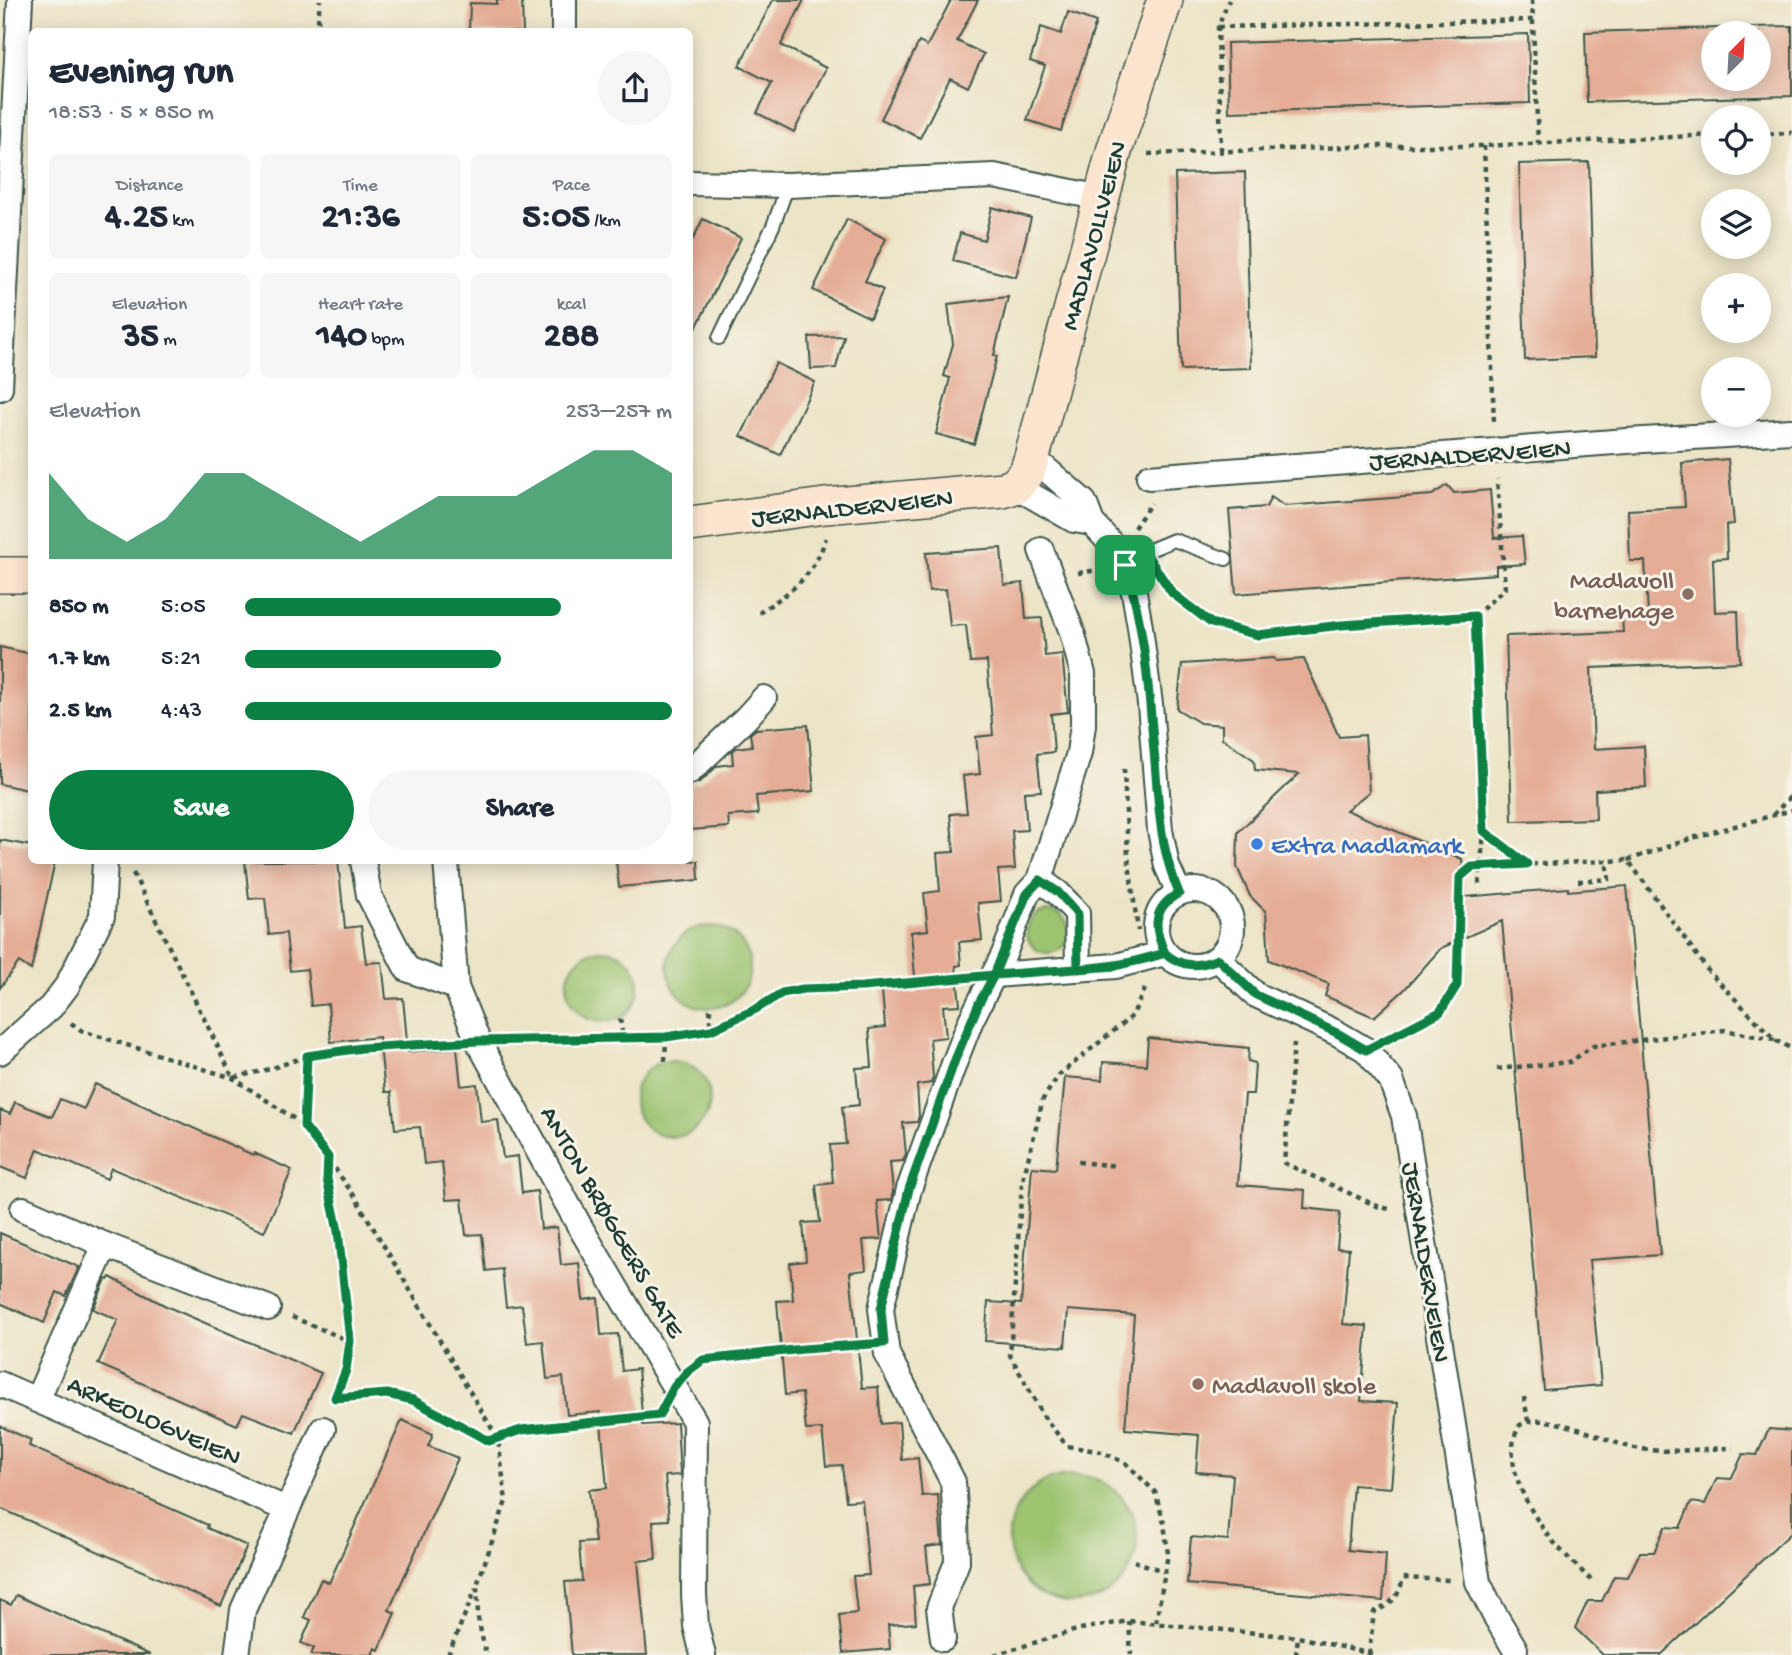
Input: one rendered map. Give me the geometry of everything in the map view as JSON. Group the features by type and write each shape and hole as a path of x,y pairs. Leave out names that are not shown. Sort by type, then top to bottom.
{"street":[{"path":"0,388 20,0"},
{"path":"564,0 564,28"},
{"name":"MADLAVOLLVEIEN","path":"1025,471 1115,148 1165,0"},
{"path":"693,183 788,185 995,176 1101,198"},
{"name":"JERNALDERVEIEN","path":"1149,477 1792,431"},
{"path":"1025,471 1074,520 1092,523"},
{"path":"1025,471 1084,502 1092,523 1119,552 1135,559 1134,592 1150,704 1160,830 1167,866 1179,893"},
{"name":"JERNALDERVEIEN","path":"693,524 825,506 985,493 1025,471"},
{"path":"943,1639 939,1608 957,1562 953,1482 887,1354 881,1309 909,1189 955,1060 979,1003 994,975 1027,894 1040,880 1079,753 1083,725 1083,674 1072,632 1041,550"},
{"path":"0,575 28,575"},
{"path":"693,768 764,698"},
{"path":"0,1052 51,1007 68,986 102,916 105,864"},
{"path":"364,864 369,895 407,969 456,987"},
{"name":"ANTON BRØGGERS GATE","path":"446,864 456,987 478,1041 579,1225 695,1422 694,1594 696,1626 703,1655"},
{"path":"1040,880 1058,892 1077,913 1078,969"},
{"path":"1204,891 1215,896 1227,909 1232,926 1231,939 1218,959 1191,966 1174,961 1165,953 1157,937 1157,919 1166,903 1179,893 1204,891"},
{"path":"994,975 1116,966 1165,953"},
{"name":"JERNALDERVEIEN","path":"1218,959 1256,995 1337,1033 1366,1050 1391,1080 1404,1116 1478,1582 1515,1648"},
{"path":"23,1209 106,1245 268,1308"},
{"path":"37,1399 106,1245"},
{"name":"ARKEOLOGVEIEN","path":"0,1384 286,1509"},
{"path":"237,1655 243,1610 323,1429"}],"lane":[{"path":"719,338 773,226 788,185"},
{"path":"1135,559 1174,540 1226,559"}],"path":[{"path":"317,28 320,0"},
{"path":"1222,151 1218,27 1228,0"},
{"path":"1532,0 1538,143"},
{"path":"1218,27 1533,20"},
{"path":"1771,134 1792,133"},
{"path":"1155,155 1377,146 1484,146 1701,136"},
{"path":"1135,559 1172,593 1211,623 1258,635 1342,625 1475,616 1505,588 1496,452 1484,146"},
{"path":"759,613 804,580 827,537"},
{"path":"1475,616 1484,831 1479,884"},
{"path":"1773,816 1792,795"},
{"path":"1366,1050 1440,1012 1457,985 1460,877 1472,867 1628,860 1699,836 1792,810"},
{"path":"1484,831 1527,864"},
{"path":"1628,860 1709,972 1776,1040 1792,1049"},
{"path":"1578,881 1609,878 1606,861"},
{"path":"131,869 233,1078"},
{"path":"233,1078 307,1056 362,1048 478,1041 666,1037 711,1030 756,1009 782,993 803,989 862,987 994,975"},
{"path":"1145,989 1132,1016 1059,1075 1042,1099 1022,1184 1010,1355 1044,1417 1068,1446 1102,1452 1127,1464 1155,1492 1166,1533 1168,1554 1156,1623"},
{"path":"51,1007 82,1031 233,1078 304,1126 355,1197 498,1439 506,1502 477,1585 448,1655"},
{"path":"710,1010 711,1030"},
{"path":"620,1019 623,1037"},
{"path":"1497,1069 1570,1062 1593,1046 1724,1030 1776,1040"},
{"path":"666,1037 666,1061"},
{"path":"1294,1038 1284,1163 1377,1206 1390,1209"},
{"path":"304,1126 307,1056"},
{"path":"323,1429 346,1370 350,1341 338,1231 327,1179 328,1157"},
{"path":"1078,1162 1117,1166"},
{"path":"268,1308 350,1341"},
{"path":"335,1398 387,1394 413,1400 489,1441 521,1430 659,1415 674,1387 687,1372 703,1360 884,1343"},
{"path":"1524,1397 1528,1422"},
{"path":"1591,1580 1549,1536 1522,1494 1514,1465 1513,1440 1520,1425 1536,1421 1571,1427 1630,1447 1655,1451 1734,1448"},
{"path":"1134,1562 1166,1572"},
{"path":"994,1655 1080,1629 1129,1620 1298,1637 1372,1654 1374,1612 1389,1605 1399,1594 1403,1578 1478,1582"},
{"path":"477,1585 478,1618 486,1655"},
{"path":"1129,1620 1131,1655"},
{"path":"1296,1655 1298,1637"}],"green space":[{"path":"1048,911 1063,917 1069,932 1063,947 1048,953 1033,947 1027,932 1033,917"},
{"path":"709,926 725,929 738,938 747,951 750,967 747,983 738,996 725,1005 709,1008 693,1005 680,996 671,983 668,967 671,951 680,938 693,929"},
{"path":"603,950 623,956 633,966 639,986 633,1006 623,1016 603,1022 583,1016 573,1006 567,986 573,966 583,956"},
{"path":"672,1061 686,1064 699,1072 707,1085 710,1099 707,1113 699,1126 686,1134 672,1137 658,1134 645,1126 637,1113 634,1099 637,1085 645,1072 658,1064"},
{"path":"1073,1475 1097,1480 1118,1494 1132,1515 1137,1539 1132,1563 1118,1584 1097,1598 1073,1603 1049,1598 1028,1584 1014,1563 1009,1539 1014,1515 1028,1494 1049,1480"}],"building":[{"path":"497,0 522,0 523,28 469,28 470,3 497,4"},
{"path":"773,0 804,0 781,45 826,68 794,132 757,113 772,83 739,66"},
{"path":"951,0 978,0 957,41 984,54 968,87 950,78 920,138 881,119 919,42 927,46"},
{"path":"1068,12 1096,22 1061,131 1027,120 1045,66 1030,61 1041,27 1061,34"},
{"path":"1792,26 1792,96 1587,102 1585,32 1701,29 1701,91 1771,91 1771,27"},
{"path":"1528,34 1530,103 1229,112 1227,43"},
{"path":"1589,162 1595,357 1525,360 1519,164"},
{"path":"1245,172 1251,368 1181,370 1175,174"},
{"path":"992,207 1031,218 1016,277 953,261 960,233 984,240"},
{"path":"703,219 741,238 693,334 693,239"},
{"path":"847,219 886,239 865,281 883,290 870,318 813,290"},
{"path":"1008,297 994,355 997,356 974,444 936,434 950,378 944,376 953,344 948,304"},
{"path":"844,336 836,368 811,369 809,337"},
{"path":"776,363 815,382 780,455 741,436"},
{"path":"1728,459 1734,524 1726,525 1727,558 1713,559 1715,612 1738,611 1740,662 1591,668 1594,749 1644,746 1646,787 1595,790 1596,819 1512,821 1506,636 1623,632 1622,615 1648,614 1645,561 1630,561 1628,510 1685,507 1682,463"},
{"path":"1447,485 1454,493 1490,490 1494,538 1522,536 1525,564 1496,566 1496,574 1236,594 1229,510 1266,507 1271,497 1284,506 1432,495"},
{"path":"1001,548 1004,585 1023,583 1026,619 1042,618 1045,656 1062,654 1068,712 1051,714 1054,752 1037,754 1041,791 1024,792 1027,830 1012,831 1015,869 998,870 1001,901 978,903 982,940 959,942 961,965 956,966 960,1005 943,1006 946,1037 930,1039 933,1077 931,1083 917,1085 917,1122 903,1123 906,1154 903,1161 890,1162 893,1192 891,1200 877,1201 881,1239 863,1240 866,1270 850,1272 862,1388 878,1387 881,1424 899,1422 902,1460 918,1458 922,1496 938,1495 942,1545 926,1547 930,1584 913,1586 916,1623 888,1625 890,1649 843,1653 839,1615 857,1613 853,1576 869,1575 862,1500 846,1501 842,1465 826,1466 822,1429 806,1430 802,1393 785,1395 777,1301 793,1300 790,1263 806,1261 803,1223 820,1222 816,1185 833,1183 830,1145 846,1144 842,1107 859,1105 856,1068 872,1067 869,1029 885,1027 882,990 916,987 911,932 928,930 924,893 940,891 937,853 954,852 950,814 967,813 963,776 980,774 976,737 993,735 987,661 970,662 966,625 950,626 946,589 929,591 926,553"},
{"path":"0,647 28,653 28,790 0,784"},
{"path":"1274,658 1276,661 1304,659 1339,737 1365,735 1369,792 1346,810 1462,859 1465,897 1627,886 1660,1255 1589,1260 1601,1385 1544,1390 1502,921 1441,948 1404,990 1374,1017 1325,996 1329,984 1269,960 1266,912 1250,896 1237,867 1238,832 1299,774 1255,770 1254,760 1222,738 1222,725 1200,723 1177,709 1182,664"},
{"path":"808,725 814,791 756,796 758,814 728,816 729,827 693,830 693,784 700,782 717,766 733,764 732,752 736,748 752,746 750,734 756,729"},
{"path":"0,840 28,845 28,864 54,864 31,970 19,962 0,988"},
{"path":"693,861 698,861 699,880 619,887 616,864 693,864"},
{"path":"245,864 338,864 345,928 361,926 366,963 382,962 386,999 403,998 408,1052 457,1048 461,1086 477,1084 481,1122 498,1120 503,1158 518,1156 522,1193 537,1191 541,1229 557,1227 561,1265 579,1263 583,1300 598,1298 601,1335 618,1334 622,1371 638,1369 643,1425 677,1423 680,1475 665,1476 669,1520 653,1521 656,1559 638,1561 647,1655 572,1655 565,1582 582,1581 579,1543 595,1542 589,1490 607,1488 600,1412 567,1415 563,1377 547,1379 543,1341 527,1343 522,1305 506,1307 502,1269 486,1271 482,1234 466,1235 462,1199 446,1200 442,1162 424,1164 420,1127 395,1129 391,1092 385,1092 379,1037 331,1042 328,1004 311,1006 307,969 290,971 286,933 269,935 265,898 249,899"},
{"name":"Madlavoll skole","path":"1148,1038 1249,1048 1248,1061 1255,1063 1253,1094 1245,1094 1238,1185 1305,1190 1304,1208 1340,1212 1337,1248 1349,1249 1343,1324 1367,1326 1361,1401 1398,1403 1391,1488 1353,1485 1348,1550 1386,1554 1383,1601 1187,1584 1191,1537 1228,1540 1233,1475 1196,1472 1199,1435 1125,1429 1134,1315 1068,1310 1065,1347 985,1341 988,1302 1021,1304 1032,1167 1056,1169 1065,1077 1102,1080 1103,1062 1146,1065"},
{"path":"95,1084 292,1170 264,1232 111,1168 107,1179 38,1149 27,1178 0,1167 0,1110 10,1114 15,1102 52,1117 60,1099 84,1109"},
{"path":"0,1233 79,1267 66,1296 57,1292 44,1323 0,1303"},
{"path":"110,1277 168,1307 321,1373 294,1433 243,1413 237,1425 98,1364 118,1320 93,1309 106,1279"},
{"path":"402,1420 433,1434 428,1446 458,1458 389,1610 395,1613 379,1650 375,1648 372,1655 311,1655 314,1648 301,1643 311,1620 304,1617 321,1579 329,1583"},
{"path":"0,1426 31,1440 29,1446 208,1525 207,1528 247,1546 221,1606 0,1508"},
{"path":"1769,1429 1792,1431 1792,1532 1661,1655 1603,1655 1575,1628 1588,1601 1602,1601 1614,1576 1628,1577 1640,1552 1654,1552 1665,1527 1680,1528 1691,1502 1705,1504 1717,1478 1731,1479 1743,1454 1757,1455"},
{"path":"16,1595 150,1655 0,1655 0,1600 11,1605"}],"place":[{"name":"Madlavoll barnehage","path":"1688,594"},
{"name":"Extra Madlamark","path":"1257,844"},
{"name":"Madlavoll skole","path":"1198,1384"}],"route":[{"path":"1125,565 1134,592 1140,626 1150,704 1160,830 1167,866 1179,893 1170,898 1157,919 1157,937 1165,953 1116,966 1078,969 1036,971 994,975 971,1020 955,1060 909,1189 881,1309 884,1343 703,1360 687,1372 674,1387 659,1415 521,1430 489,1441 413,1400 387,1394 335,1398 346,1370 350,1341 338,1231 327,1179 328,1157 304,1126 307,1056 362,1048 478,1041 666,1037 711,1030 756,1009 782,993 803,989 862,987 994,975 1027,894 1040,880 1058,892 1077,913 1078,969 1116,966 1140,961 1165,953 1174,961 1191,966 1218,959 1256,995 1337,1033 1366,1050 1440,1012 1457,985 1460,877 1472,867 1527,864 1484,831 1475,616 1342,625 1258,635 1211,623 1172,593 1145,552 1125,565"}]}
